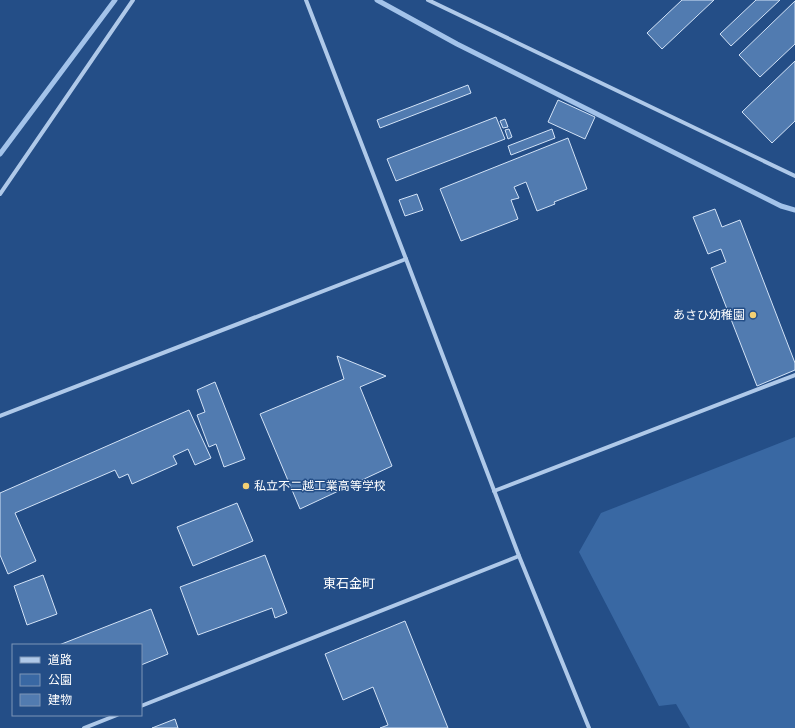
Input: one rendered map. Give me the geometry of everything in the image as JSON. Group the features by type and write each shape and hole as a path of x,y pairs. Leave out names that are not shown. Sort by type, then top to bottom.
{"street":[{"path":"0,194 133,0"},
{"path":"306,0 519,556 589,728"},
{"path":"428,0 795,176"},
{"path":"0,416 406,259"},
{"path":"494,491 795,375"},
{"path":"142,706 519,556"},
{"path":"84,728 114,716"}],"green space":[{"path":"795,437 795,728 690,728 676,704 659,706 579,552 601,513"}],"building":[{"path":"682,0 714,0 662,49 647,33"},
{"path":"756,0 780,0 731,46 720,34"},
{"path":"795,1 795,44 760,77 739,55"},
{"path":"795,61 795,121 772,143 742,112"},
{"path":"468,85 471,93 380,128 377,120"},
{"path":"558,100 595,117 585,139 548,122"},
{"path":"496,117 505,139 396,181 387,159"},
{"path":"505,119 508,127 503,128 500,121"},
{"path":"509,129 512,137 508,139 505,130"},
{"path":"552,129 555,138 511,155 508,146"},
{"path":"568,138 587,189 554,202 555,204 537,211 526,182 514,187 519,198 511,200 518,219 461,241 440,189"},
{"path":"417,194 423,210 405,216 399,200"},
{"name":"あさひ幼稚園","path":"715,209 722,227 740,220 795,363 795,370 757,386 711,268 726,262 721,249 708,254 693,217"},
{"path":"337,356 386,376 360,387 392,466 300,509 260,414 344,379"},
{"path":"215,382 245,459 224,467 216,444 209,447 197,415 205,412 197,390"},
{"path":"189,410 211,458 195,465 188,449 173,456 177,464 132,484 128,474 119,478 115,470 15,513 36,561 8,574 0,555 0,493"},
{"path":"237,503 253,541 193,566 177,527"},
{"path":"265,555 287,613 275,618 272,608 198,635 180,587"},
{"path":"43,575 57,614 27,625 14,586"},
{"path":"151,609 168,654 142,665 142,644 62,644"},
{"path":"405,621 448,728 380,728 388,725 373,687 343,700 325,654"},
{"path":"175,719 178,728 152,728"}],"waterway":[{"path":"0,154 115,0"},
{"path":"377,0 457,44 781,206 795,210"}],"place":[{"name":"あさひ幼稚園","path":"753,315"},
{"name":"私立不二越工業高等学校","path":"246,486"}],"district":[{"name":"東石金町","path":"349,583"}]}
